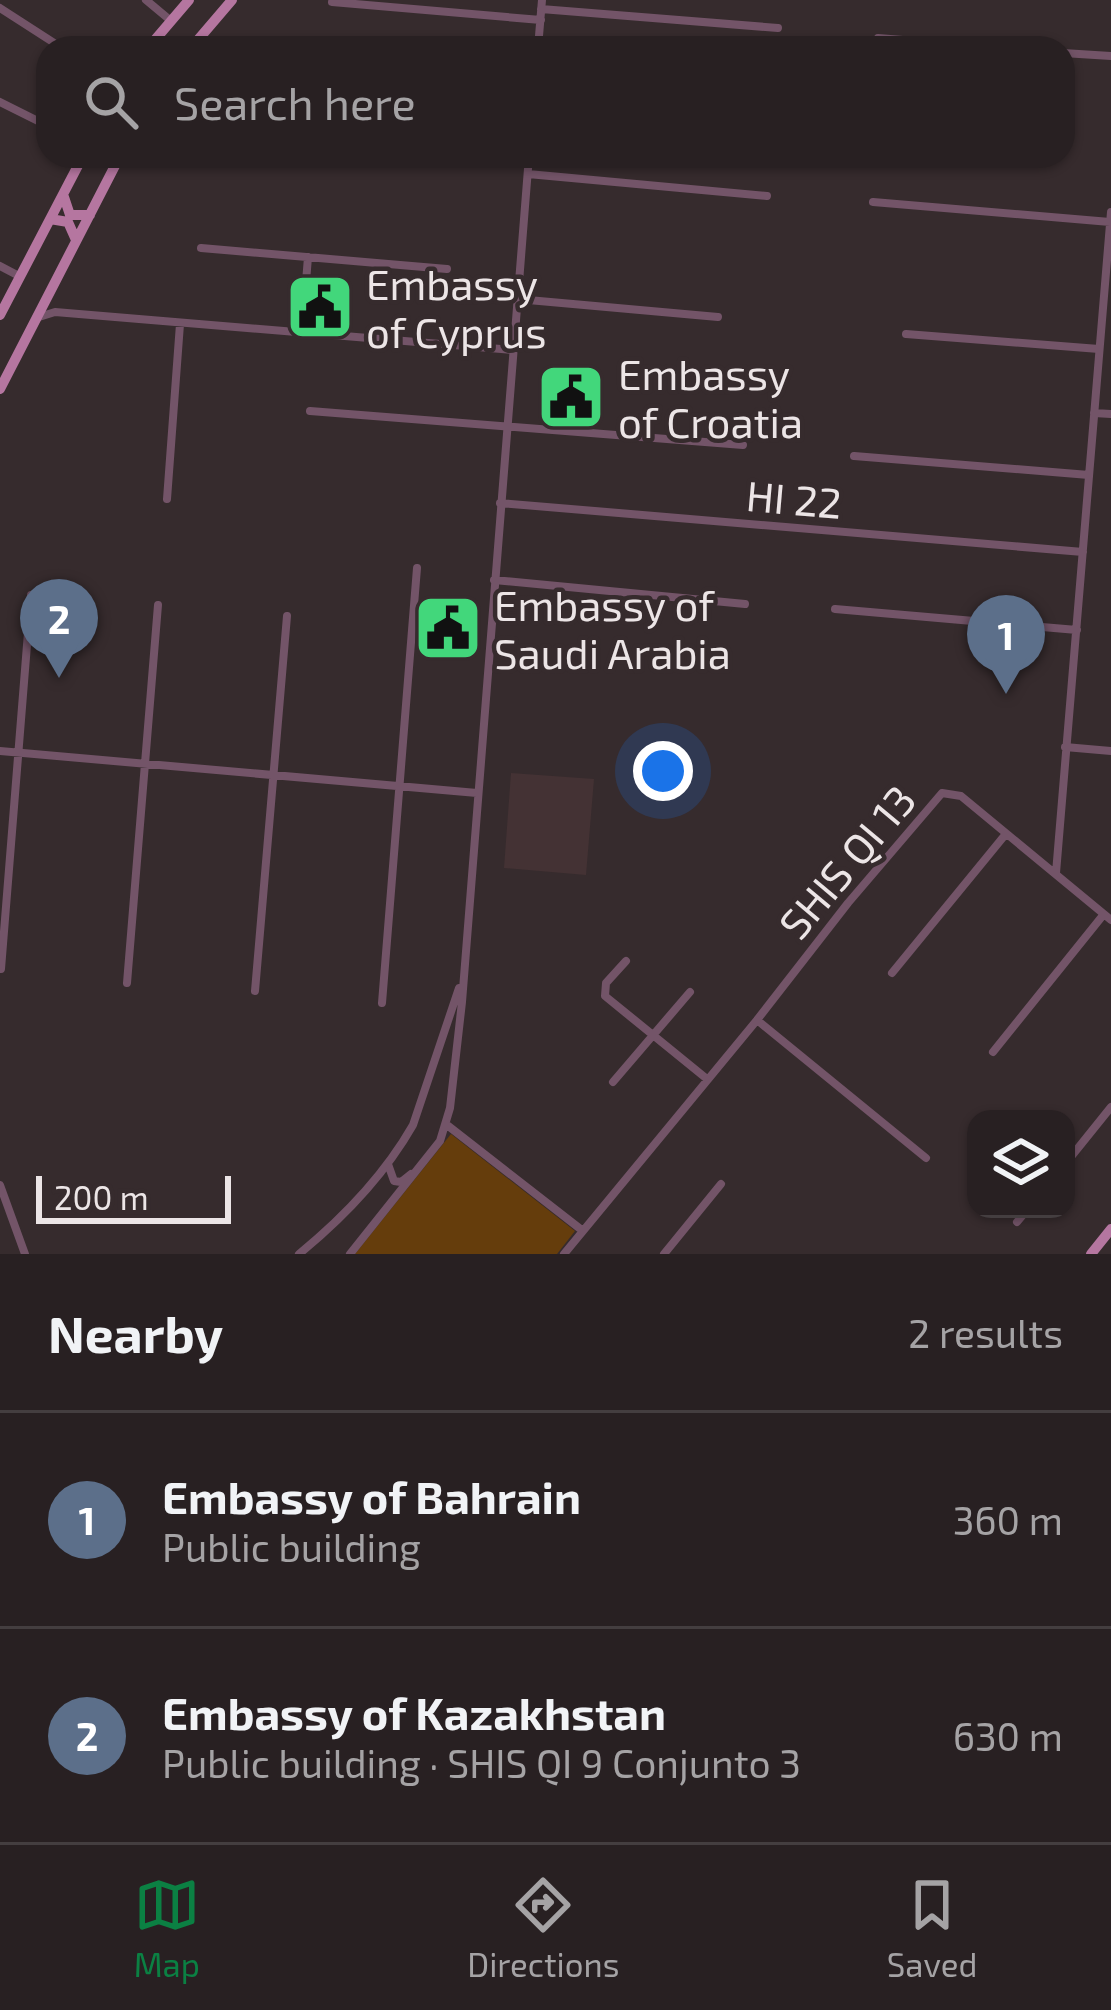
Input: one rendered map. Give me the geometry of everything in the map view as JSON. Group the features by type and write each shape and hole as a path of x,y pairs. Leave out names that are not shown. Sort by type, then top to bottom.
{"main road":[{"path":"157,36 189,0"},
{"path":"201,36 232,0"},
{"path":"0,315 77,168"},
{"path":"0,389 114,168"},
{"path":"64,193 70,215 90,215"},
{"path":"50,219 68,222 76,239"},
{"path":"1090,1254 1111,1228"}],"street":[{"path":"146,0 170,20"},
{"path":"332,2 542,10 778,28"},
{"path":"0,8 43,36"},
{"path":"1075,54 1111,56"},
{"path":"0,102 36,120"},
{"path":"350,1254 440,1141 454,1080 528,168"},
{"path":"528,174 767,196"},
{"path":"873,202 1110,222"},
{"path":"1056,875 1111,212"},
{"path":"201,248 446,269"},
{"path":"302,332 308,257"},
{"path":"0,266 20,276"},
{"path":"517,299 718,317"},
{"path":"47,300 56,312"},
{"path":"39,317 56,312 513,350"},
{"path":"167,499 180,324"},
{"path":"906,334 1099,350"},
{"path":"310,411 743,445"},
{"path":"1094,413 1111,414"},
{"path":"854,456 1089,475"},
{"name":"HI 22","path":"500,503 1083,552"},
{"path":"382,1003 417,568"},
{"path":"494,580 745,604"},
{"path":"1,970 31,595"},
{"path":"127,983 158,604"},
{"path":"835,610 1077,630"},
{"path":"255,991 286,616"},
{"path":"1065,747 1111,751"},
{"path":"0,751 477,794"},
{"name":"SHIS QI 13","path":"564,1254 935,799 955,792 1107,917"},
{"path":"892,974 1006,835"},
{"path":"993,1052 1107,917"},
{"path":"626,961 606,983 605,996 707,1079"},
{"path":"299,1254 388,1162 413,1125 461,980"},
{"path":"613,1082 690,992"},
{"path":"757,1020 926,1158"},
{"path":"431,1074 443,1071 454,1080"},
{"path":"1075,1151 1111,1107"},
{"path":"446,1125 583,1231"},
{"path":"388,1162 389,1176 401,1182 424,1164"},
{"path":"664,1254 721,1184"},
{"path":"0,1185 25,1254"},
{"path":"1017,1222 1020,1218"}],"shaded area":[{"path":"511,773 594,779 586,875 504,868"},
{"path":"451,1134 575,1231 557,1254 355,1254"}],"place":[{"name":"Embassy of Cyprus","path":"320,307"},
{"name":"Embassy of Croatia","path":"571,397"},
{"name":"Embassy of Saudi Arabia","path":"448,628"},
{"name":"Embassy of Kazakhstan","path":"59,678"},
{"name":"Embassy of Bahrain","path":"1006,694"}]}
